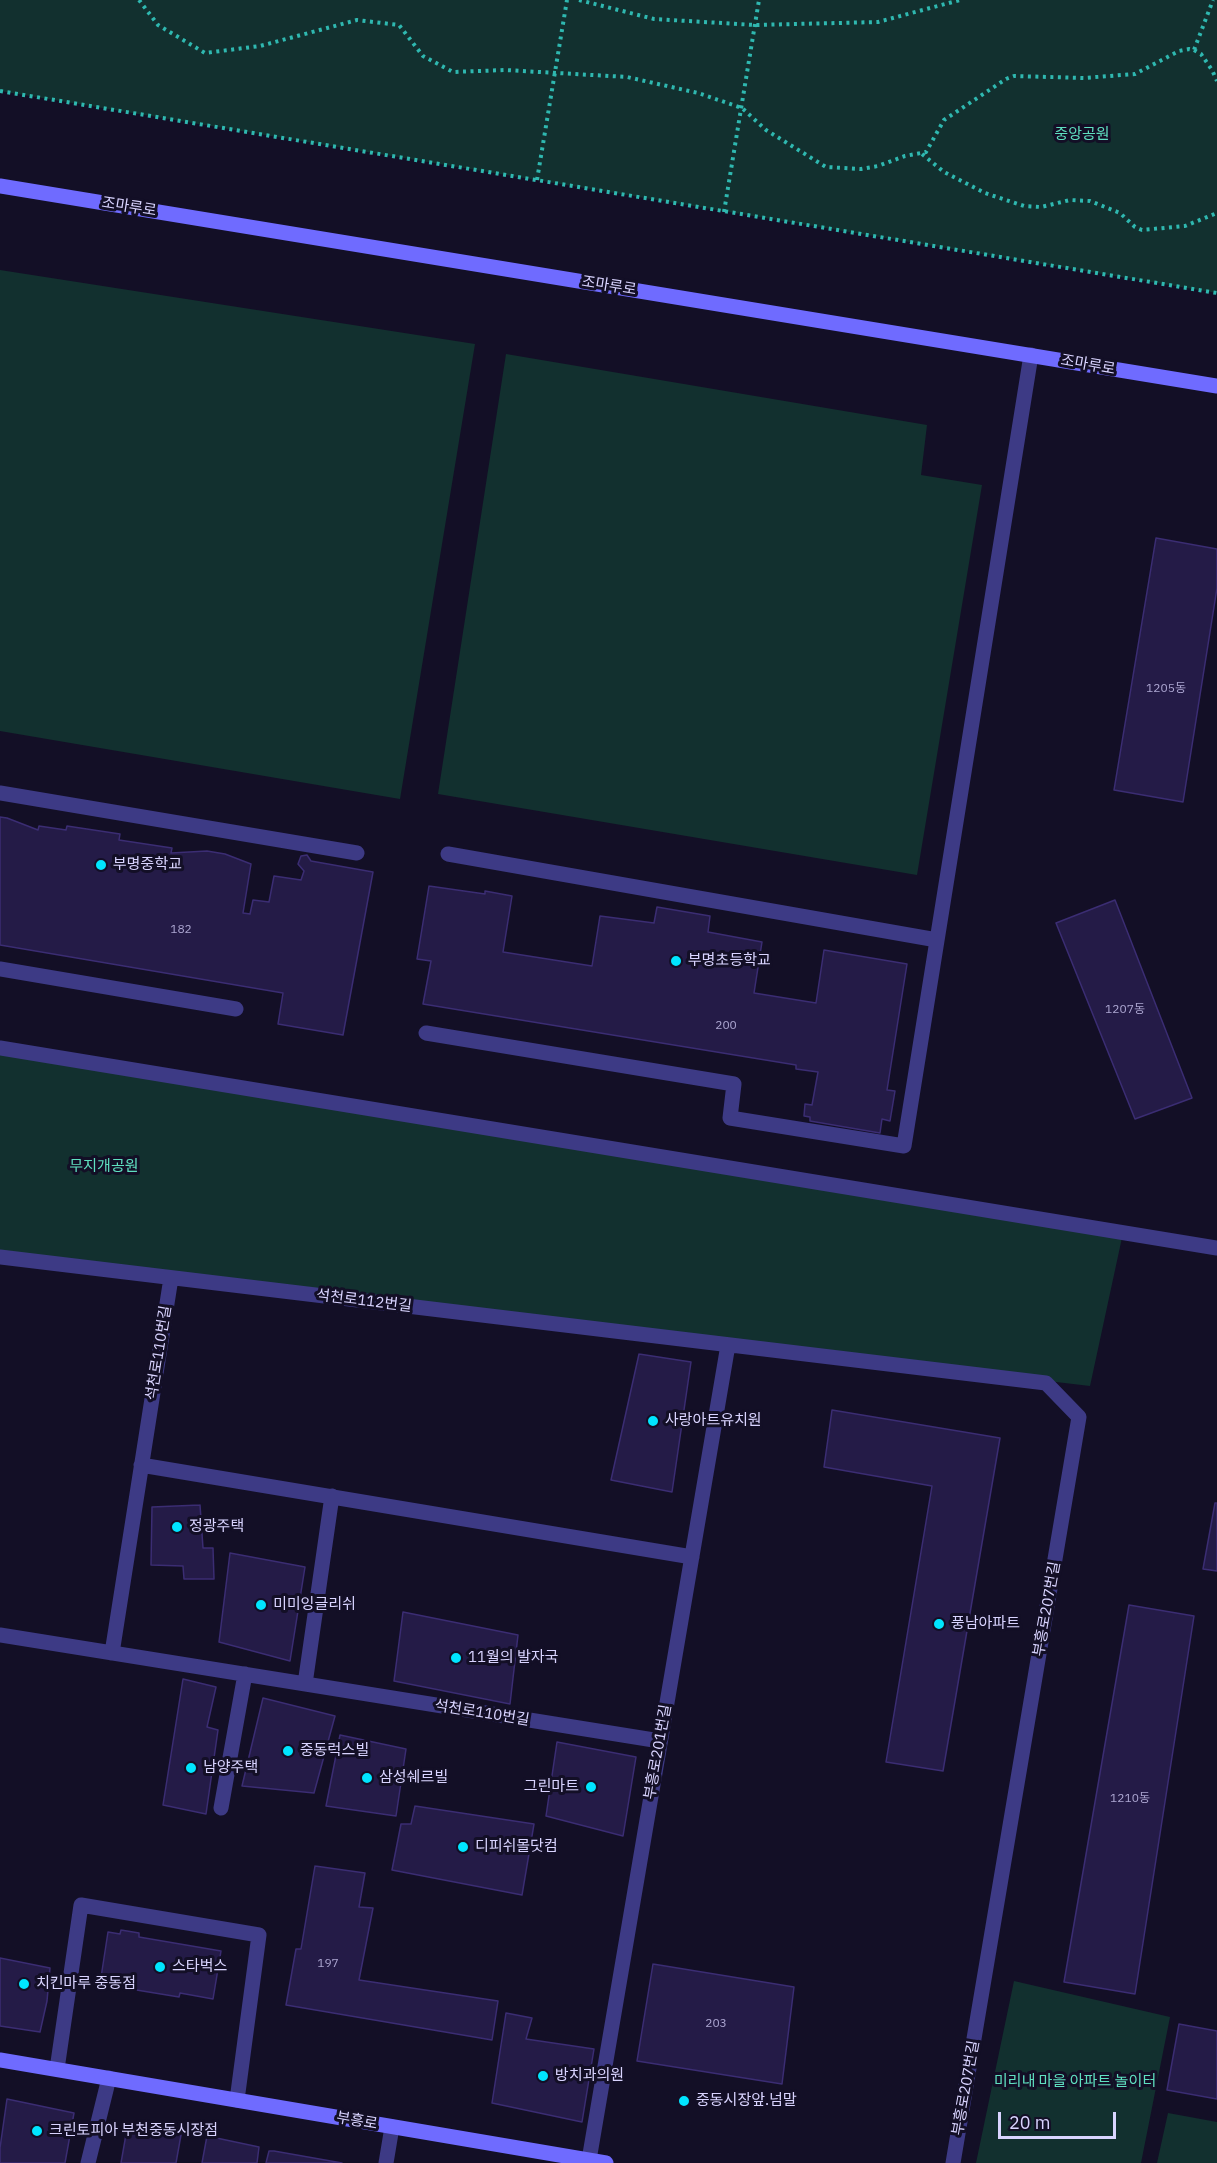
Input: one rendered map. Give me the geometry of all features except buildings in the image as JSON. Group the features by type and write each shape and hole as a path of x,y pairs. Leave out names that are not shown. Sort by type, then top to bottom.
{"street":[{"name":"조마루로","path":"0,186 1217,386"},
{"path":"426,1033 734,1084 730,1118 904,1146 1031,355"},
{"path":"0,793 357,853"},
{"path":"448,854 937,940"},
{"path":"0,969 236,1009"},
{"path":"0,1048 1217,1248"},
{"name":"석천로112번길","path":"0,1257 728,1345"},
{"name":"석천로110번길","path":"112,1653 171,1278"},
{"name":"부흥로201번길","path":"589,2160 728,1345"},
{"name":"부흥로207번길","path":"728,1345 1046,1383 1079,1417 953,2163"},
{"path":"141,1465 428,1511 692,1557"},
{"path":"305,1684 332,1496"},
{"name":"석천로110번길","path":"0,1635 660,1741"},
{"path":"221,1808 244,1674"},
{"path":"57,2069 81,1905 259,1935 237,2100"},
{"name":"부흥로","path":"0,2060 606,2163"},
{"path":"88,2163 109,2078"},
{"path":"386,2163 393,2127"}],"path":[{"path":"139,0 158,25 205,53 260,46 357,20 399,25 423,56 451,71 554,72 627,77 698,93 742,108 766,130 826,167 861,169 928,150 944,120 1014,76 1084,78 1134,74 1179,51 1189,49 1201,54 1217,81"},
{"path":"537,180 567,0"},
{"path":"579,0 654,19 755,26 878,22 960,0"},
{"path":"724,212 759,0"},
{"path":"1194,51 1213,0"},
{"path":"0,91 1217,293"},
{"path":"921,153 944,172 985,193 1024,206 1041,207 1070,200 1090,201 1120,213 1134,227 1142,230 1185,226 1217,213"}],"green space":[{"name":"중앙공원","path":"0,0 1217,0 1217,293 0,91"},
{"name":"부명중학교","path":"0,270 475,344 400,799 0,731"},
{"path":"506,354 927,425 921,475 982,485 917,875 438,794"},
{"name":"무지개공원","path":"0,1048 1123,1233 1090,1386 0,1257"},
{"name":"미리내 마을 아파트 놀이터","path":"1014,1981 1170,2017 1141,2163 976,2163"},
{"path":"1168,2113 1217,2122 1217,2163 1157,2163"}],"place":[{"name":"부명중학교","path":"101,865"},
{"name":"부명초등학교","path":"676,961"},
{"name":"사랑아트유치원","path":"653,1421"},
{"name":"정광주택","path":"177,1527"},
{"name":"미미잉글리쉬","path":"261,1605"},
{"name":"풍남아파트","path":"939,1624"},
{"name":"11월의 발자국","path":"456,1658"},
{"name":"중동럭스빌","path":"288,1751"},
{"name":"남양주택","path":"191,1768"},
{"name":"삼성쉐르빌","path":"367,1778"},
{"name":"그린마트","path":"591,1787"},
{"name":"디피쉬몰닷컴","path":"463,1847"},
{"name":"스타벅스","path":"160,1967"},
{"name":"치킨마루 중동점","path":"24,1984"},
{"name":"방치과의원","path":"543,2076"},
{"name":"중동시장앞.넘말","path":"684,2101"},
{"name":"크린토피아 부천중동시장점","path":"37,2131"}]}
